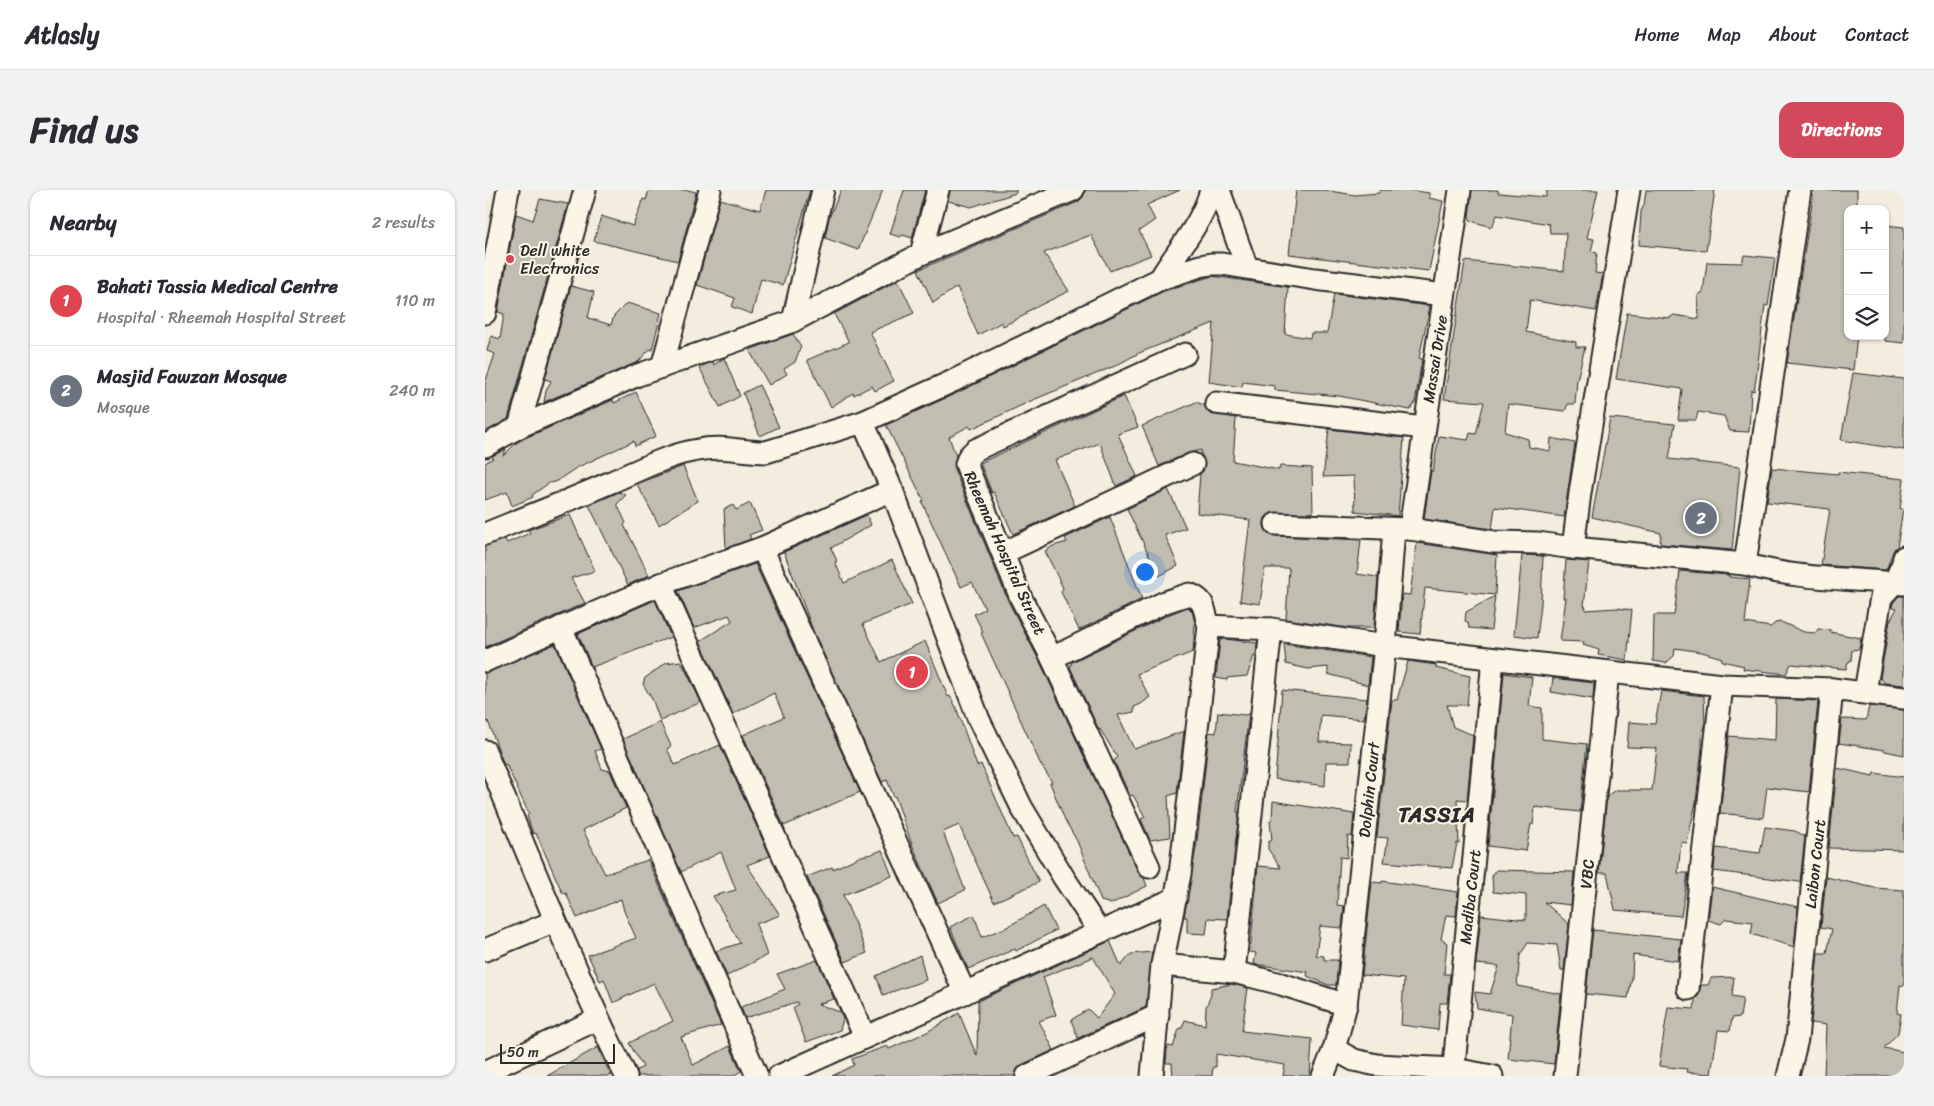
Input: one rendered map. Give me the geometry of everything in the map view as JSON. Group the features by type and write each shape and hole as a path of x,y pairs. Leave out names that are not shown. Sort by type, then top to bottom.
{"street":[{"path":"485,313 508,190"},
{"path":"519,427 585,190"},
{"path":"662,367 710,190"},
{"path":"793,321 823,190"},
{"path":"921,254 938,190"},
{"path":"1160,279 1205,209 1211,190"},
{"path":"1219,190 1247,268"},
{"name":"Massai Drive","path":"1402,529 1424,428 1459,190"},
{"path":"1573,548 1580,493 1629,190"},
{"path":"1745,564 1801,190"},
{"path":"485,446 519,427 638,375 793,321 921,254 1062,193"},
{"path":"485,534 609,484 669,457 709,448 766,452 863,422 953,381 1160,279 1211,264 1444,295"},
{"name":"Rheemah Hospital Street","path":"1149,867 1052,658 1021,598 967,468 969,456 975,450 1185,354"},
{"path":"1216,403 1424,428"},
{"path":"863,422 892,490 979,720 1022,808 1100,932"},
{"path":"1003,553 1193,464"},
{"path":"485,662 661,584 762,548 892,490"},
{"path":"1276,524 1402,529 1494,542 1538,543 1745,564 1792,574 1899,583"},
{"name":"Dolphin Court","path":"1323,1076 1335,1049 1346,1005 1385,646 1402,529"},
{"path":"762,548 965,992"},
{"path":"1865,692 1881,597 1899,583 1904,557"},
{"path":"661,584 865,1038"},
{"path":"1052,658 1165,602 1189,594 1199,598 1203,604 1209,626 1180,874 1163,966 1152,1076"},
{"path":"1209,626 1271,629 1385,646 1722,685 1832,689 1904,698"},
{"path":"561,627 757,1076"},
{"path":"1234,972 1271,629"},
{"name":"Madiba Court","path":"1453,1073 1493,659"},
{"name":"VBC","path":"1565,1076 1608,672"},
{"path":"1688,989 1722,685"},
{"name":"Laibon Court","path":"1788,1076 1797,1039 1832,689"},
{"path":"485,751 555,921 598,1019 626,1076"},
{"path":"779,1076 1176,898"},
{"path":"485,950 555,921"},
{"path":"1163,966 1234,972 1281,984 1346,1005"},
{"path":"1027,1076 1158,1016"},
{"path":"485,1072 598,1019"},
{"path":"1335,1049 1355,1060 1377,1065 1492,1076"}],"building":[{"path":"649,190 688,190 696,192 678,261 594,241 601,216 633,226 643,199 646,200"},
{"path":"766,190 810,190 783,285 761,279 752,314 732,307 735,298 697,285 720,199 760,210"},
{"path":"841,190 883,190 858,250 825,238 829,218"},
{"path":"904,190 925,190 912,238 890,234"},
{"path":"950,190 1016,190 1016,193 971,207 948,201"},
{"path":"1085,190 1180,190 1147,205 1155,220 1139,231 1151,255 1110,271 1091,235 1044,253 1069,291 1026,312 1027,314 1003,326 1002,322 978,335 957,287 933,303 918,270 1078,202 1083,197"},
{"path":"1296,190 1323,190 1355,195 1379,193 1380,190 1410,190 1429,193 1429,198 1443,201 1429,271 1289,254"},
{"path":"1472,190 1498,190 1498,193 1546,197 1547,190 1598,190 1587,238 1594,239 1591,251 1597,253 1595,273 1603,274 1596,311 1530,300 1526,332 1576,342 1576,347 1585,347 1577,380 1575,404 1568,404 1565,411 1508,404 1505,432 1528,439 1529,447 1550,451 1551,438 1575,443 1564,517 1495,507 1492,529 1424,519 1431,471 1433,471 1439,436 1468,440 1470,433 1476,434 1484,402 1444,399 1465,261 1564,271 1566,233 1550,233 1549,224 1497,215 1492,227 1471,221 1469,217"},
{"path":"1646,190 1715,190 1706,251 1639,245 1641,211 1644,205"},
{"path":"1814,190 1857,190 1857,205 1844,205 1844,340 1857,340 1853,370 1787,363"},
{"path":"540,199 568,204 508,419 485,432 485,383 495,354 487,351 491,336 500,339 504,314 498,312 516,214 533,220"},
{"path":"1889,225 1904,227 1904,343 1885,341 1889,340"},
{"path":"1744,255 1775,258 1768,306 1765,305 1754,391 1751,390 1749,432 1730,431 1724,416 1698,412 1696,420 1678,420 1682,389 1616,379 1627,313 1669,318 1674,315 1699,319 1698,295 1703,292 1707,262 1742,263"},
{"path":"1212,276 1288,287 1285,334 1310,338 1311,333 1327,333 1334,294 1430,306 1419,358 1422,359 1415,403 1410,410 1339,396 1275,390 1275,386 1243,382 1242,387 1209,382 1214,323 1139,353 1115,366 1033,400 971,429 969,426 949,437 956,456 954,469 1009,603 1041,664 1138,872 1144,878 1147,886 1111,904 1101,901 1077,841 1065,820 1050,783 1052,782 1040,763 981,633 983,632 974,614 985,609 972,582 961,587 922,502 924,501 886,425 959,392 1164,291"},
{"path":"898,280 914,313 870,332 894,381 875,391 872,386 854,395 853,393 831,407 807,360 849,342 834,314"},
{"path":"571,286 594,292 588,318 611,325 614,316 627,303 661,313 652,350 650,349 638,362 544,402 546,391 551,381 545,379"},
{"path":"793,334 801,346 795,362 784,369 787,374 769,385 749,350"},
{"path":"724,358 740,396 720,407 699,367 713,362 714,365"},
{"path":"1853,373 1904,379 1904,450 1841,440"},
{"path":"759,385 779,427 760,436 743,393"},
{"path":"636,392 656,436 635,446 634,441 576,468 555,482 549,483 532,495 533,497 512,506 507,492 485,500 485,463 493,458 492,456 506,449 503,456 516,443 525,438 613,400 614,403"},
{"path":"1124,396 1138,427 1118,434 1137,476 1116,486 1100,443 1055,460 1075,506 1013,534 994,492 992,493 980,463"},
{"path":"1196,402 1204,405 1209,413 1236,418 1233,461 1279,470 1280,466 1312,468 1313,513 1271,513 1265,518 1265,529 1269,534 1276,536 1361,540 1357,574 1378,577 1374,628 1349,628 1286,619 1289,568 1265,568 1260,604 1240,601 1250,520 1197,513 1200,474 1205,465 1201,450 1188,453 1159,466 1142,426"},
{"path":"1610,418 1675,424 1669,459 1740,467 1732,550 1660,544 1661,533 1592,517"},
{"path":"1329,429 1404,438 1398,516 1355,511 1354,476 1323,477"},
{"path":"683,466 698,501 659,525 637,484"},
{"path":"1772,468 1904,479 1900,509 1903,509 1897,547 1894,549 1886,570 1821,565 1830,509 1767,502"},
{"path":"1168,489 1186,528 1165,535 1178,566 1159,576 1127,509"},
{"path":"619,492 626,495 617,504 626,523 624,525 649,575 628,585 589,505"},
{"path":"750,503 762,530 749,535 751,539 726,548 724,509 733,505 736,510"},
{"path":"570,515 595,571 571,578 585,603 485,647 485,546 505,539 507,543 530,533 528,530"},
{"path":"867,515 871,525 831,548 844,583 892,560 912,604 863,624 881,662 925,641 948,697 950,696 956,707 977,766 981,764 1013,838 1017,837 1039,882 994,902 959,825 943,832 965,890 938,903 911,842 895,796 887,780 882,782 814,633 784,552"},
{"path":"1110,517 1142,599 1079,630 1061,592 1063,588 1045,551 1053,546 1067,542 1065,538"},
{"path":"1417,543 1497,555 1495,595 1425,588 1420,634 1399,632 1402,594 1410,595"},
{"path":"1522,555 1543,556 1541,604 1537,638 1514,635"},
{"path":"1566,560 1589,562 1585,610 1617,608 1632,610 1627,660 1598,655 1599,650 1583,645 1584,642 1560,641 1566,598 1563,598"},
{"path":"755,564 860,792 784,826 743,735 784,717 774,693 733,714 700,641 732,621 729,615 694,628 678,591"},
{"path":"1680,571 1729,575 1729,577 1750,579 1745,623 1771,627 1775,623 1781,622 1804,632 1816,633 1818,629 1831,630 1830,632 1861,638 1859,649 1852,650 1851,661 1848,662 1846,669 1791,664 1786,674 1743,669 1744,666 1722,661 1722,658 1702,652 1675,648 1674,656 1666,663 1653,661 1654,615 1674,615"},
{"path":"1495,596 1491,630 1469,628 1468,622 1465,621 1466,612"},
{"path":"1899,596 1904,596 1904,685 1885,683 1880,678 1890,621 1897,608 1892,607"},
{"path":"655,600 671,637 592,667 578,634"},
{"path":"1188,607 1192,611 1195,623 1193,652 1137,674 1150,697 1134,707 1134,712 1118,715 1134,749 1184,731 1177,793 1168,796 1170,837 1150,840 1141,819 1145,817 1133,795 1130,796 1114,761 1117,757 1099,730 1070,667 1072,662"},
{"path":"1220,640 1257,643 1256,656 1254,656 1247,676 1227,678 1227,680 1216,678"},
{"path":"555,644 601,749 595,751 602,769 610,771 626,808 583,830 605,874 648,860 721,1025 681,1037 693,1065 730,1046 741,1071 733,1076 638,1076 637,1070 643,1067 629,1043 673,1021 654,983 613,1003 604,979 600,981 588,955 636,938 624,911 621,899 577,918 566,893 563,894 536,833 533,834 527,816 529,814 506,764 504,765 488,721 485,723 485,673"},
{"path":"1284,644 1371,657 1368,685 1328,674 1328,667 1308,669 1286,664"},
{"path":"680,661 701,702 660,721 653,701 643,684 645,678 666,663"},
{"path":"1408,661 1436,665 1436,668 1470,676 1467,705 1447,705 1453,727 1473,735 1467,800 1457,799 1459,844 1457,843 1452,868 1384,862 1388,838 1377,837 1392,700 1397,700"},
{"path":"1504,673 1532,677 1529,706 1542,708 1542,739 1587,744 1580,812 1535,807 1533,825 1531,824 1526,851 1488,846"},
{"path":"1553,678 1594,683 1593,699 1551,692"},
{"path":"1282,690 1367,699 1364,719 1321,715 1319,742 1351,743 1350,762 1326,762 1325,786 1275,779"},
{"path":"1661,691 1704,696 1705,727 1702,733 1696,802 1687,843 1681,842 1678,873 1688,873 1681,916 1615,910 1607,873 1599,873 1607,796 1615,790 1652,790 1657,748 1627,747 1629,722 1655,724"},
{"path":"1776,699 1818,701 1809,792 1767,787 1763,818 1720,813 1729,736 1775,740"},
{"path":"1869,706 1904,710 1904,755 1839,743 1842,719 1866,720"},
{"path":"1218,712 1249,714 1227,919 1208,918 1206,934 1187,933 1187,917 1184,917 1197,842 1209,732 1216,733"},
{"path":"660,722 671,746 667,749 675,765 720,745 770,856 747,865 780,915 756,924 767,955 727,976 716,951 740,943 713,896 736,890 721,852 681,872 623,739"},
{"path":"1837,768 1873,776 1874,773 1904,777 1904,850 1829,848"},
{"path":"1273,801 1354,814 1352,837 1348,836 1347,858 1340,857 1337,905 1344,906 1342,928 1320,926 1316,955 1324,956 1324,960 1338,960 1336,985 1328,985 1307,976 1308,972 1254,964 1256,953 1250,952 1258,866 1281,868 1268,849 1268,842 1272,840 1270,821 1272,819"},
{"path":"1765,827 1795,831 1805,836 1800,882 1714,871 1716,848 1760,853"},
{"path":"882,850 892,876 843,895 867,953 845,962 807,877"},
{"path":"1496,870 1574,872 1571,905 1544,902 1569,924 1564,970 1561,970 1557,945 1528,943 1520,955 1517,986 1561,994 1554,1064 1508,1059 1512,1014 1477,1008 1475,992 1490,994 1499,966 1476,964 1481,915 1526,920 1526,895 1493,892 1492,876"},
{"path":"1826,877 1875,888 1904,890 1904,986 1900,985 1897,1013 1901,1014 1898,1033 1884,1048 1904,1052 1904,1076 1824,1076 1826,1025 1811,1023 1818,953 1827,953 1832,929 1821,927"},
{"path":"1382,881 1458,892 1456,916 1446,915 1441,939 1447,943 1444,974 1450,974 1447,1003 1440,1003 1438,1030 1401,1025 1404,979 1362,975 1372,882 1382,883"},
{"path":"1712,887 1798,907 1794,947 1751,934 1753,922 1726,919 1721,924 1708,920"},
{"path":"1044,906 1056,930 1016,951 1015,949 968,969 950,927 974,915 982,937 1005,928"},
{"path":"1593,930 1681,939 1678,961 1633,955 1632,978 1628,998 1586,994"},
{"path":"1110,941 1121,966 1131,954 1152,952 1146,1007 1078,1038 1071,1020 1088,1009 1097,1018 1115,994 1093,957 1043,977 1056,1015 1039,1021 1054,1050 1021,1065 1017,1069 1015,1076 832,1076 854,1065 852,1059 887,1046 889,1049 927,1032 959,1013 977,1056 978,1001"},
{"path":"920,955 926,980 883,995 876,976"},
{"path":"817,960 834,999 818,1004 840,1012 843,1019 840,1030 806,1042 793,1008 798,1004 797,1002 745,1018 741,1007 785,989 777,974"},
{"path":"1734,977 1732,996 1743,998 1740,1017 1732,1018 1730,1031 1718,1030 1711,1074 1686,1072 1687,1069 1659,1066 1668,1007 1694,1009 1695,999 1698,996 1701,985 1708,985 1711,978"},
{"path":"1232,984 1248,988 1242,1031 1312,1039 1310,1076 1283,1076 1285,1065 1216,1054 1216,1067 1213,1067 1212,1076 1173,1076 1172,1063 1166,1063 1168,1046 1173,1047 1179,1029 1182,1028 1185,1020 1205,1025 1206,1007 1211,995 1211,988"},
{"path":"598,1047 611,1076 547,1076"}],"place":[{"name":"Dell white Electronics","path":"510,259"},
{"name":"Masjid Fawzan Mosque","path":"1701,518"},
{"name":"Bahati Tassia Medical Centre","path":"912,672"}],"district":[{"name":"TASSIA","path":"1437,815"}]}
